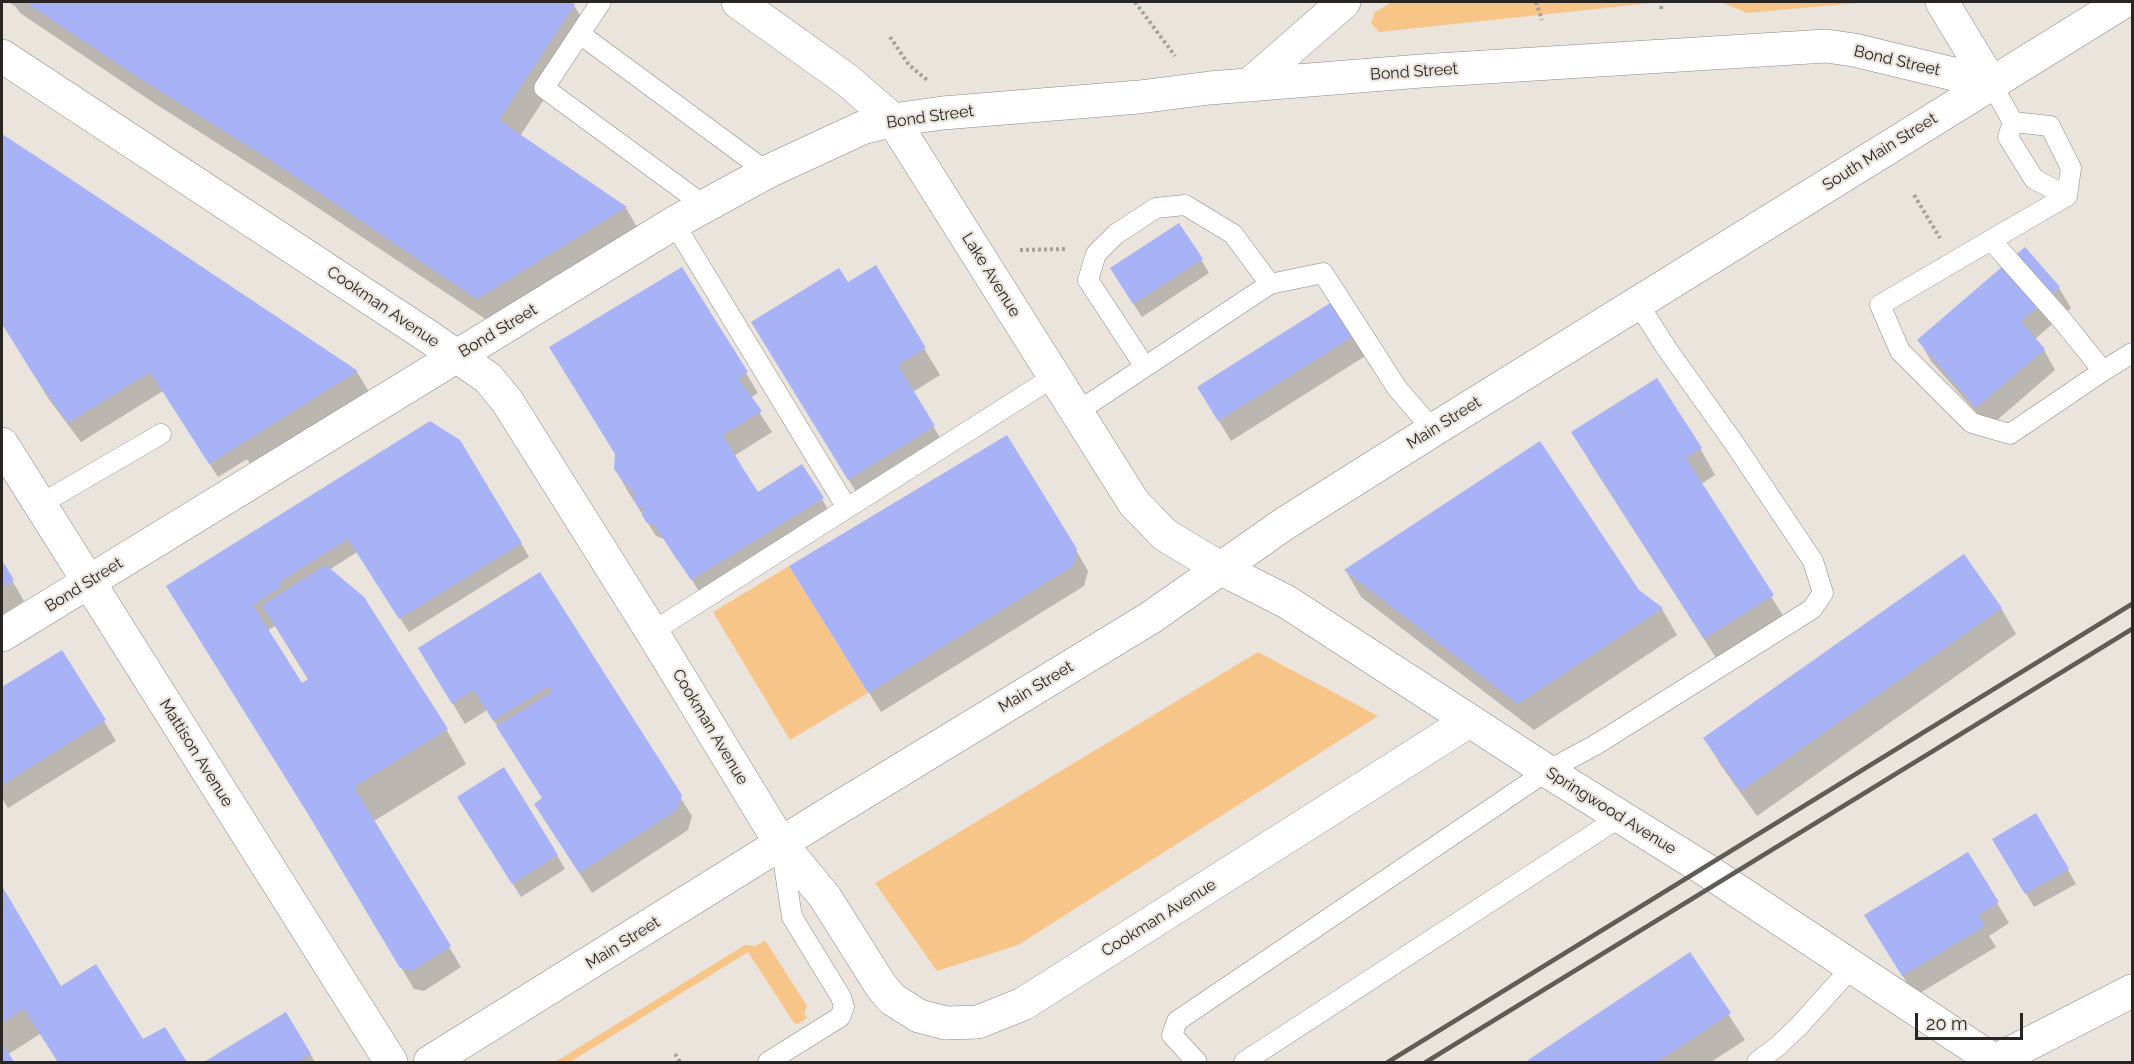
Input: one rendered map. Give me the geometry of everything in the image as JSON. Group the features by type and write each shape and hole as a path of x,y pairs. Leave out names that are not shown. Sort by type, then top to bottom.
{"street":[{"name":"Lake Avenue","path":"738,2 847,80 893,120 1134,502 1165,535 1220,568"},
{"path":"1249,85 1344,2"},
{"path":"1942,2 1991,83"},
{"name":"South Main Street","path":"1636,302 2123,2"},
{"name":"Bond Street","path":"2,635 674,224 767,172 861,128 893,120 944,113 1249,85 1421,71 1826,46 1854,50 1991,83"},
{"name":"Cookman Avenue","path":"2,56 488,378 507,401 652,632 781,844 825,897 881,986 892,999 919,1016 946,1023 978,1022 1023,1004 1469,721"},
{"name":"Main Street","path":"430,1062 1150,618 1284,524 1636,302"},
{"name":"Mattison Avenue","path":"2,444 391,1062"},
{"name":"Springwood Avenue","path":"1220,568 1287,602 1547,771 1703,868 1995,1062"},
{"path":"1995,1062 2133,991"}],"lane":[{"path":"601,2 544,88 705,206"},
{"path":"580,34 767,172"},
{"path":"1991,83 2034,179 2067,196"},
{"path":"2011,129 2050,126 2071,168 2067,196"},
{"path":"2067,196 1880,305 1900,351 1972,423 2010,434 2133,353"},
{"path":"1145,367 1088,280 1096,254 1116,234 1156,208 1185,205 1233,234 1270,284"},
{"path":"674,224 847,508"},
{"path":"1991,240 2062,320 2103,371"},
{"path":"1077,412 1270,284 1323,273 1397,388 1433,430"},
{"path":"1197,1062 1172,1035 1176,1022 1547,771 1597,744 1812,609 1823,593 1813,561 1636,302"},
{"path":"652,632 1055,376"},
{"path":"39,505 161,434"},
{"path":"1244,1062 1620,817"},
{"path":"768,1062 840,1017 844,1007 841,997 792,917 781,844"},
{"path":"1757,1062 1799,1026 1852,966"}],"path":[{"path":"1135,2 1176,57"},
{"path":"1536,2 1542,20"},
{"path":"1661,9 1662,2"},
{"path":"890,37 909,65 932,84"},
{"path":"675,1054 680,1062"}],"shaded area":[{"path":"1392,2 1661,2 1379,32 1371,23 1375,12"},
{"path":"1721,2 1857,2 1858,3 1747,13"},
{"path":"789,566 868,693 790,740 713,612"},
{"path":"1258,652 1378,716 1018,945 937,971 875,883"},
{"path":"765,940 807,1006 804,1013 807,1018 798,1024 794,1023 748,952 570,1062 555,1062 745,945 756,946"}],"building":[{"path":"25,2 571,2 575,4 499,120 627,207 477,299 275,163 138,77"},
{"path":"2,134 358,371 209,464 150,372 68,423 35,377 2,324"},
{"path":"1179,223 1203,259 1133,304 1110,268"},
{"path":"2025,247 2060,287 2021,321 2045,349 1976,408 1917,340"},
{"path":"876,265 926,348 898,365 935,426 848,480 751,322 839,268 848,282"},
{"path":"682,267 748,372 738,378 762,411 723,435 744,470 758,492 802,464 824,498 691,580 654,525 646,522 642,515 643,508 637,506 633,498 634,490 625,484 614,469 615,454 549,347"},
{"path":"1346,293 1368,327 1218,421 1197,387"},
{"path":"1657,378 1702,448 1686,458 1774,595 1704,639 1571,432"},
{"path":"430,421 460,440 522,543 399,619 348,539 279,582 282,586 253,605 302,683 308,679 262,605 326,565 364,597 448,729 354,787 451,946 412,971 400,968 308,814 166,586"},
{"path":"1007,435 1077,549 1073,566 868,693 789,566"},
{"path":"1540,441 1639,590 1663,608 1518,704 1344,570"},
{"path":"1964,554 2002,608 1741,791 1703,738"},
{"path":"2,560 14,580 2,588"},
{"path":"540,572 682,795 677,810 579,873 534,804 542,798 496,726 552,692 549,686 493,721 474,690 452,704 418,648"},
{"path":"62,650 106,720 2,785 2,687"},
{"path":"504,767 558,855 512,884 457,797"},
{"path":"2036,813 2069,869 2025,894 1992,839"},
{"path":"1968,852 1999,902 1979,915 1985,926 1902,976 1864,915"},
{"path":"2,886 61,986 96,964 143,1039 165,1027 187,1062 58,1062 24,1009 2,1023"},
{"path":"1690,952 1731,1013 1657,1062 1525,1062"},
{"path":"286,1012 311,1054 297,1062 204,1062"},
{"path":"2,1043 14,1062 2,1062"}],"railway":[{"path":"1388,1062 2132,604"},
{"path":"1426,1062 2132,629"}]}
